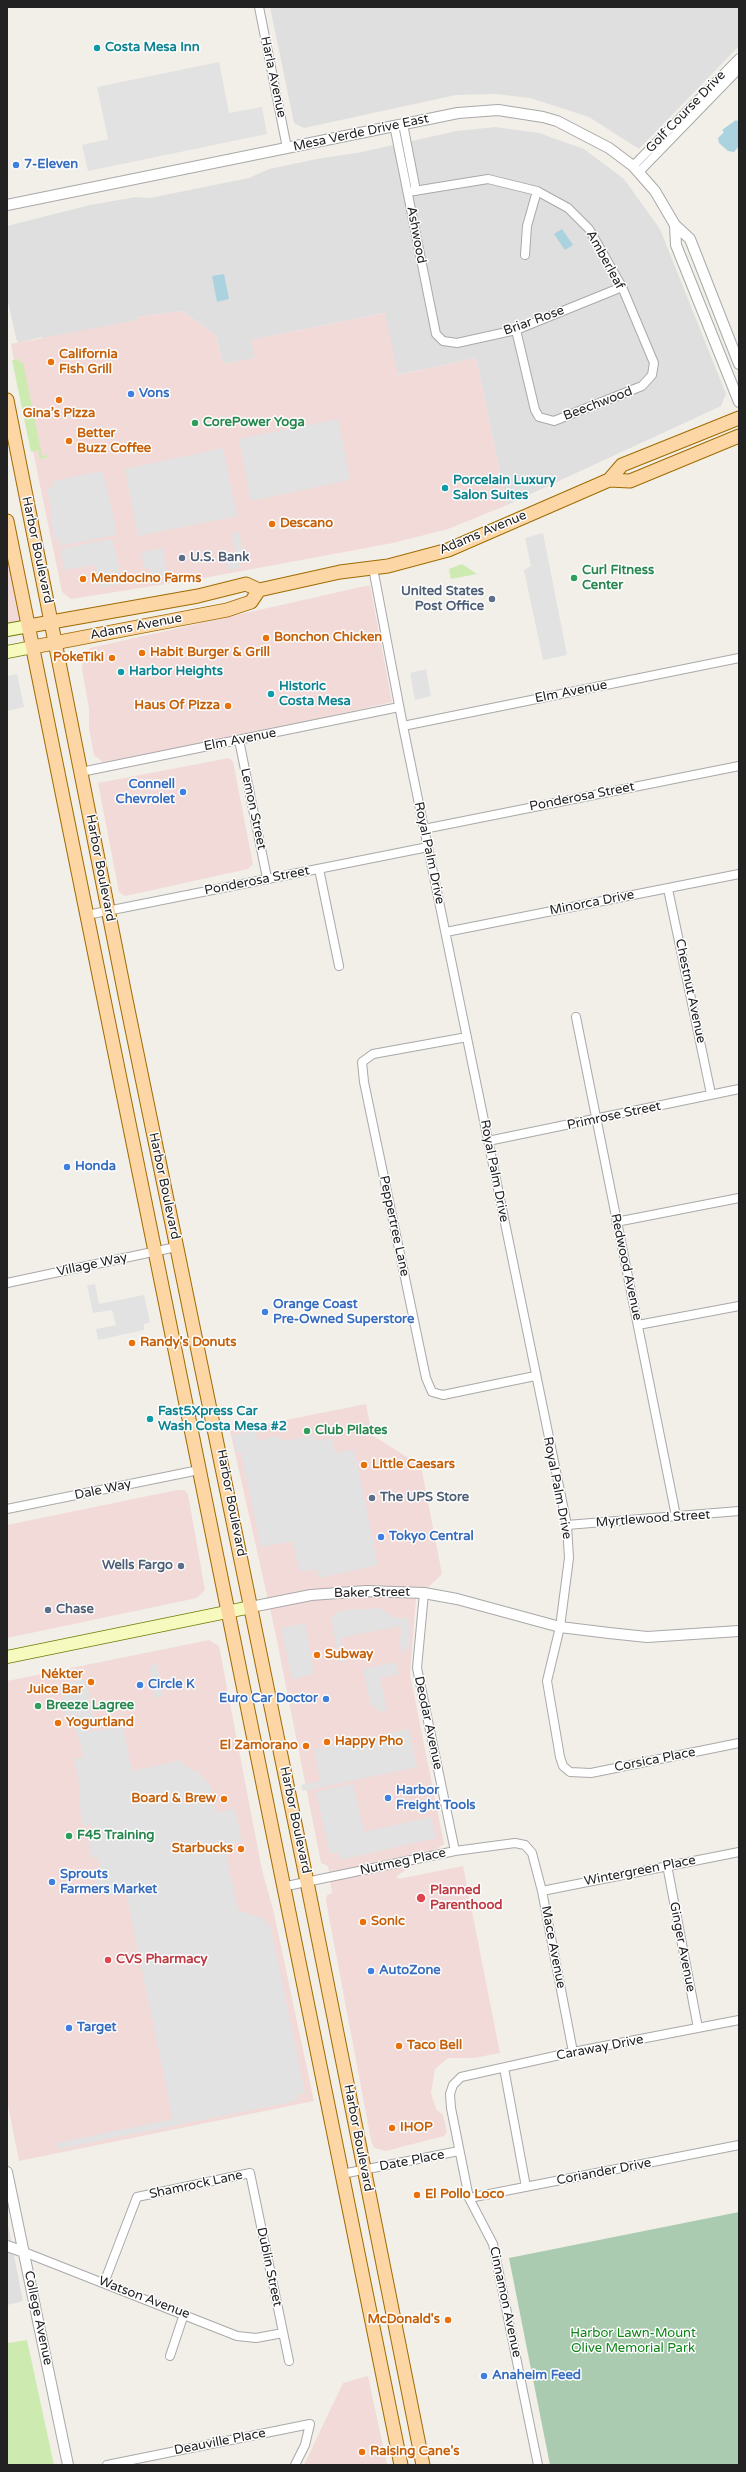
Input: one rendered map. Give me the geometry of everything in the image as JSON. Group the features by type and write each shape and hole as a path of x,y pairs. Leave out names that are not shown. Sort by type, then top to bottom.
{"main road":[{"name":"Harbor Boulevard","path":"7,400 176,1247 307,1882 423,2465"},
{"name":"Adams Avenue","path":"7,630 198,596 246,584 260,590 320,576 405,562 459,546 609,480 622,465 739,418"},
{"name":"Adams Avenue","path":"609,480 630,481 739,436"},
{"name":"Harbor Boulevard","path":"7,521 228,1612 282,1887 401,2465"},
{"name":"Adams Avenue","path":"7,652 227,610 251,602 260,590"},
{"name":"Baker Street","path":"7,1658 251,1607"},
{"path":"386,2389 407,2383"}],"street":[{"name":"Harla Avenue","path":"259,7 288,148"},
{"name":"Golf Course Drive","path":"636,169 739,58"},
{"name":"Golf Course Drive","path":"636,169 739,68"},
{"name":"Mesa Verde Drive East","path":"7,204 480,110 522,113 557,121 572,128 609,148 636,169 663,203 675,225 690,239 739,364"},
{"path":"399,125 416,191"},
{"name":"Ashwood","path":"399,125 408,192 436,334 443,341"},
{"name":"Amberleaf","path":"408,192 488,179 538,190 568,208 589,229 622,287 654,363 652,375"},
{"path":"525,255 527,226 538,190"},
{"name":"Mesa Verde Drive East","path":"675,225 676,245 739,402"},
{"name":"Briar Rose","path":"443,341 457,343 516,330 622,287"},
{"name":"Beechwood","path":"516,330 535,410 539,417 554,421 642,386 652,375"},
{"name":"Royal Palm Drive","path":"373,568 399,707 446,932 535,1376 567,1525 569,1558 560,1627 548,1682 560,1757 564,1766 570,1772"},
{"name":"Elm Avenue","path":"403,726 739,658"},
{"name":"Elm Avenue","path":"81,772 399,707"},
{"name":"Lemon Street","path":"239,740 267,878"},
{"name":"Ponderosa Street","path":"424,829 739,766"},
{"name":"Ponderosa Street","path":"87,915 109,912 267,878 428,847"},
{"path":"319,869 339,966"},
{"name":"Minorca Drive","path":"446,932 739,874"},
{"name":"Chestnut Avenue","path":"668,888 711,1094"},
{"name":"Redwood Avenue","path":"576,1017 595,1120 676,1516"},
{"name":"Peppertree Lane","path":"467,1037 373,1054 362,1062 364,1082 426,1378 432,1392 443,1396 535,1376"},
{"name":"Primrose Street","path":"488,1141 739,1089"},
{"path":"616,1222 739,1198"},
{"name":"Village Way","path":"7,1283 176,1247"},
{"path":"638,1325 739,1306"},
{"name":"Dale Way","path":"7,1509 199,1470"},
{"name":"Myrtlewood Street","path":"567,1525 739,1511"},
{"name":"Baker Street","path":"251,1607 311,1595 366,1591 424,1593 457,1599 560,1627 647,1637 739,1630"},
{"name":"Deodar Avenue","path":"424,1593 417,1668 454,1852"},
{"name":"Corsica Place","path":"570,1772 590,1773 739,1743"},
{"name":"Nutmeg Place","path":"282,1887 454,1852 515,1843 525,1845"},
{"name":"Mace Avenue","path":"525,1845 532,1853 542,1891 574,2052"},
{"name":"Wintergreen Place","path":"542,1891 667,1865 739,1852"},
{"name":"Ginger Avenue","path":"667,1865 698,2028"},
{"name":"Caraway Drive","path":"461,2077 574,2052 739,2020"},
{"path":"504,2068 526,2187"},
{"name":"Cinnamon Avenue","path":"461,2077 453,2085 450,2094 459,2151 469,2198 494,2244 538,2465"},
{"name":"Coriander Drive","path":"469,2198 739,2145"},
{"name":"Date Place","path":"342,2174 459,2151"},
{"name":"College Avenue","path":"7,2172 68,2465"},
{"name":"Shamrock Lane","path":"104,2283 137,2197 250,2173"},
{"name":"Dublin Street","path":"250,2173 289,2361"},
{"name":"Watson Avenue","path":"7,2246 184,2314 236,2336 256,2338 283,2333"},
{"path":"170,2356 184,2314"},
{"name":"Deauville Place","path":"107,2465 310,2424 305,2445 295,2465"}],"shaded area":[{"path":"270,7 739,7 739,46 639,149 589,117 530,98 495,94 456,95 304,128 294,123"},
{"path":"219,62 229,113 262,107 267,134 88,171 82,145 108,139 97,87"},
{"path":"495,127 539,133 584,149 624,179 660,229 726,394 721,406 507,505 476,358 397,375 384,313 252,340 255,358 223,364 216,335 182,311 137,317 137,320 43,340 42,337 18,343 7,297 7,226 90,205 136,197 150,198 249,178 269,169 322,158 357,153 457,131"},
{"path":"182,311 216,335 223,364 255,358 251,340 385,313 398,375 476,358 507,505 448,529 393,543 204,578 71,599 62,592 11,344 137,320 137,317"},
{"path":"338,419 350,480 251,501 239,439"},
{"path":"223,448 237,516 138,536 125,469"},
{"path":"103,471 115,524 115,535 60,546 59,539 55,540 51,525 51,509 47,488 54,487 53,481"},
{"path":"239,532 245,561 239,562 240,568 227,570 226,563 237,561 232,533"},
{"path":"543,533 567,655 543,660 524,570 531,566 525,538"},
{"path":"112,539 123,583 100,588 95,565 65,570 60,549"},
{"path":"163,548 167,574 160,578 161,583 153,585 149,568 145,569 141,552"},
{"path":"7,554 21,622 7,625"},
{"path":"370,585 392,702 234,738 103,762 94,755 89,728 89,708 82,669 84,657 90,648"},
{"path":"426,669 431,696 415,700 410,673"},
{"path":"17,674 24,707 7,711 7,676"},
{"path":"229,758 233,762 253,864 248,869 125,896 119,892 98,783"},
{"path":"95,1284 99,1304 144,1295 150,1322 144,1324 144,1330 98,1340 96,1329 116,1325 112,1310 93,1313 87,1285"},
{"path":"366,1404 372,1435 421,1466 442,1574 416,1599 410,1674 444,1844 397,1876 398,1879 463,1866 500,2053 474,2058 448,2058 435,2069 431,2093 436,2109 443,2115 447,2132 444,2136 386,2151 374,2148 371,2140 326,1901 327,1895 332,1893 328,1866 321,1863 275,1631 230,1431"},
{"path":"255,1430 258,1440 278,1436 283,1441 314,1435 315,1441 332,1438 335,1453 354,1449 378,1565 319,1578 317,1570 299,1571 293,1541 261,1547 241,1453 237,1453 233,1435"},
{"path":"177,1490 184,1490 188,1494 205,1590 197,1598 7,1638 7,1525"},
{"path":"379,1608 395,1618 409,1618 409,1647 402,1654 399,1638 402,1637 400,1626 340,1638 345,1662 340,1663 331,1619 338,1612 345,1610"},
{"path":"305,1623 314,1674 292,1679 281,1628"},
{"path":"209,1640 219,1646 262,1870 273,1909 314,2101 19,2161 7,2101 7,1681"},
{"path":"396,1662 399,1674 380,1678 387,1710 378,1712 377,1706 371,1707 363,1669"},
{"path":"157,1664 163,1696 155,1698 149,1666"},
{"path":"86,1679 94,1721 87,1722 90,1732 123,1726 132,1771 182,1760 183,1765 199,1773 211,1787 216,1812 235,1809 242,1842 225,1845 225,1850 238,1910 267,1920 265,1925 270,1924 305,2093 298,2094 296,2101 58,2149 56,2143 173,2119 126,1893 109,1896 105,1890 97,1891 95,1881 102,1879 98,1857 91,1858 88,1842 94,1841 91,1825 83,1826 81,1818 78,1777 74,1759 84,1757 74,1723 68,1723 60,1684"},
{"path":"409,1729 417,1767 303,1791 301,1785 320,1781 314,1749"},
{"path":"353,1784 364,1832 431,1817 436,1838 340,1860 338,1852 330,1854 316,1792"},
{"path":"7,2220 23,2301 7,2305"},
{"path":"368,2376 387,2465 304,2465 343,2383"}],"green space":[{"path":"19,359 20,363 23,362 42,456 47,455 48,457 40,459 38,450 31,452 12,360"},
{"path":"462,564 477,574 451,579 449,569"},
{"name":"Harbor Lawn-Mount Olive Memorial Park","path":"739,2212 739,2465 550,2465 509,2258"},
{"path":"27,2340 54,2465 7,2465 7,2343"}],"water":[{"path":"736,120 739,122 739,146 734,152 728,151 719,143 718,138 724,132 722,130"},
{"path":"562,229 573,245 565,250 554,234"},
{"path":"224,274 229,299 217,302 212,276"}],"place":[{"name":"Costa Mesa Inn","path":"97,48"},
{"name":"7-Eleven","path":"16,165"},
{"name":"California Fish Grill","path":"51,362"},
{"name":"Vons","path":"131,394"},
{"name":"Gina’s Pizza","path":"59,400"},
{"name":"CorePower Yoga","path":"195,423"},
{"name":"Better Buzz Coffee","path":"69,441"},
{"name":"Porcelain Luxury Salon Suites","path":"445,488"},
{"name":"Descano","path":"272,524"},
{"name":"U.S. Bank","path":"182,558"},
{"name":"Curl Fitness Center","path":"574,578"},
{"name":"Mendocino Farms","path":"83,579"},
{"name":"United States Post Office","path":"492,599"},
{"name":"Bonchon Chicken","path":"266,638"},
{"name":"Habit Burger & Grill","path":"142,653"},
{"name":"PokeTiki","path":"112,658"},
{"name":"Harbor Heights","path":"121,672"},
{"name":"Historic Costa Mesa","path":"271,694"},
{"name":"Haus Of Pizza","path":"228,706"},
{"name":"Connell Chevrolet","path":"183,792"},
{"name":"Honda","path":"67,1167"},
{"name":"Orange Coast Pre-Owned Superstore","path":"265,1312"},
{"name":"Randy's Donuts","path":"132,1343"},
{"name":"Fast5Xpress Car Wash Costa Mesa #2","path":"150,1419"},
{"name":"Club Pilates","path":"307,1431"},
{"name":"Little Caesars","path":"364,1465"},
{"name":"The UPS Store","path":"372,1498"},
{"name":"Tokyo Central","path":"381,1537"},
{"name":"Wells Fargo","path":"181,1566"},
{"name":"Chase","path":"48,1610"},
{"name":"Subway","path":"317,1655"},
{"name":"Nékter Juice Bar","path":"91,1682"},
{"name":"Circle K","path":"140,1685"},
{"name":"Euro Car Doctor","path":"326,1699"},
{"name":"Breeze Lagree","path":"38,1706"},
{"name":"Yogurtland","path":"58,1723"},
{"name":"Happy Pho","path":"327,1742"},
{"name":"El Zamorano","path":"306,1746"},
{"name":"Harbor Freight Tools","path":"388,1798"},
{"name":"Board & Brew","path":"224,1799"},
{"name":"F45 Training","path":"69,1836"},
{"name":"Starbucks","path":"241,1849"},
{"name":"Sprouts Farmers Market","path":"52,1882"},
{"name":"Planned Parenthood","path":"421,1898"},
{"name":"Sonic","path":"363,1922"},
{"name":"CVS Pharmacy","path":"108,1960"},
{"name":"AutoZone","path":"371,1971"},
{"name":"Target","path":"69,2028"},
{"name":"Taco Bell","path":"399,2046"},
{"name":"IHOP","path":"392,2128"},
{"name":"El Pollo Loco","path":"417,2195"},
{"name":"McDonald's","path":"448,2320"},
{"name":"Anaheim Feed","path":"484,2376"},
{"name":"Raising Cane's","path":"362,2452"}]}
